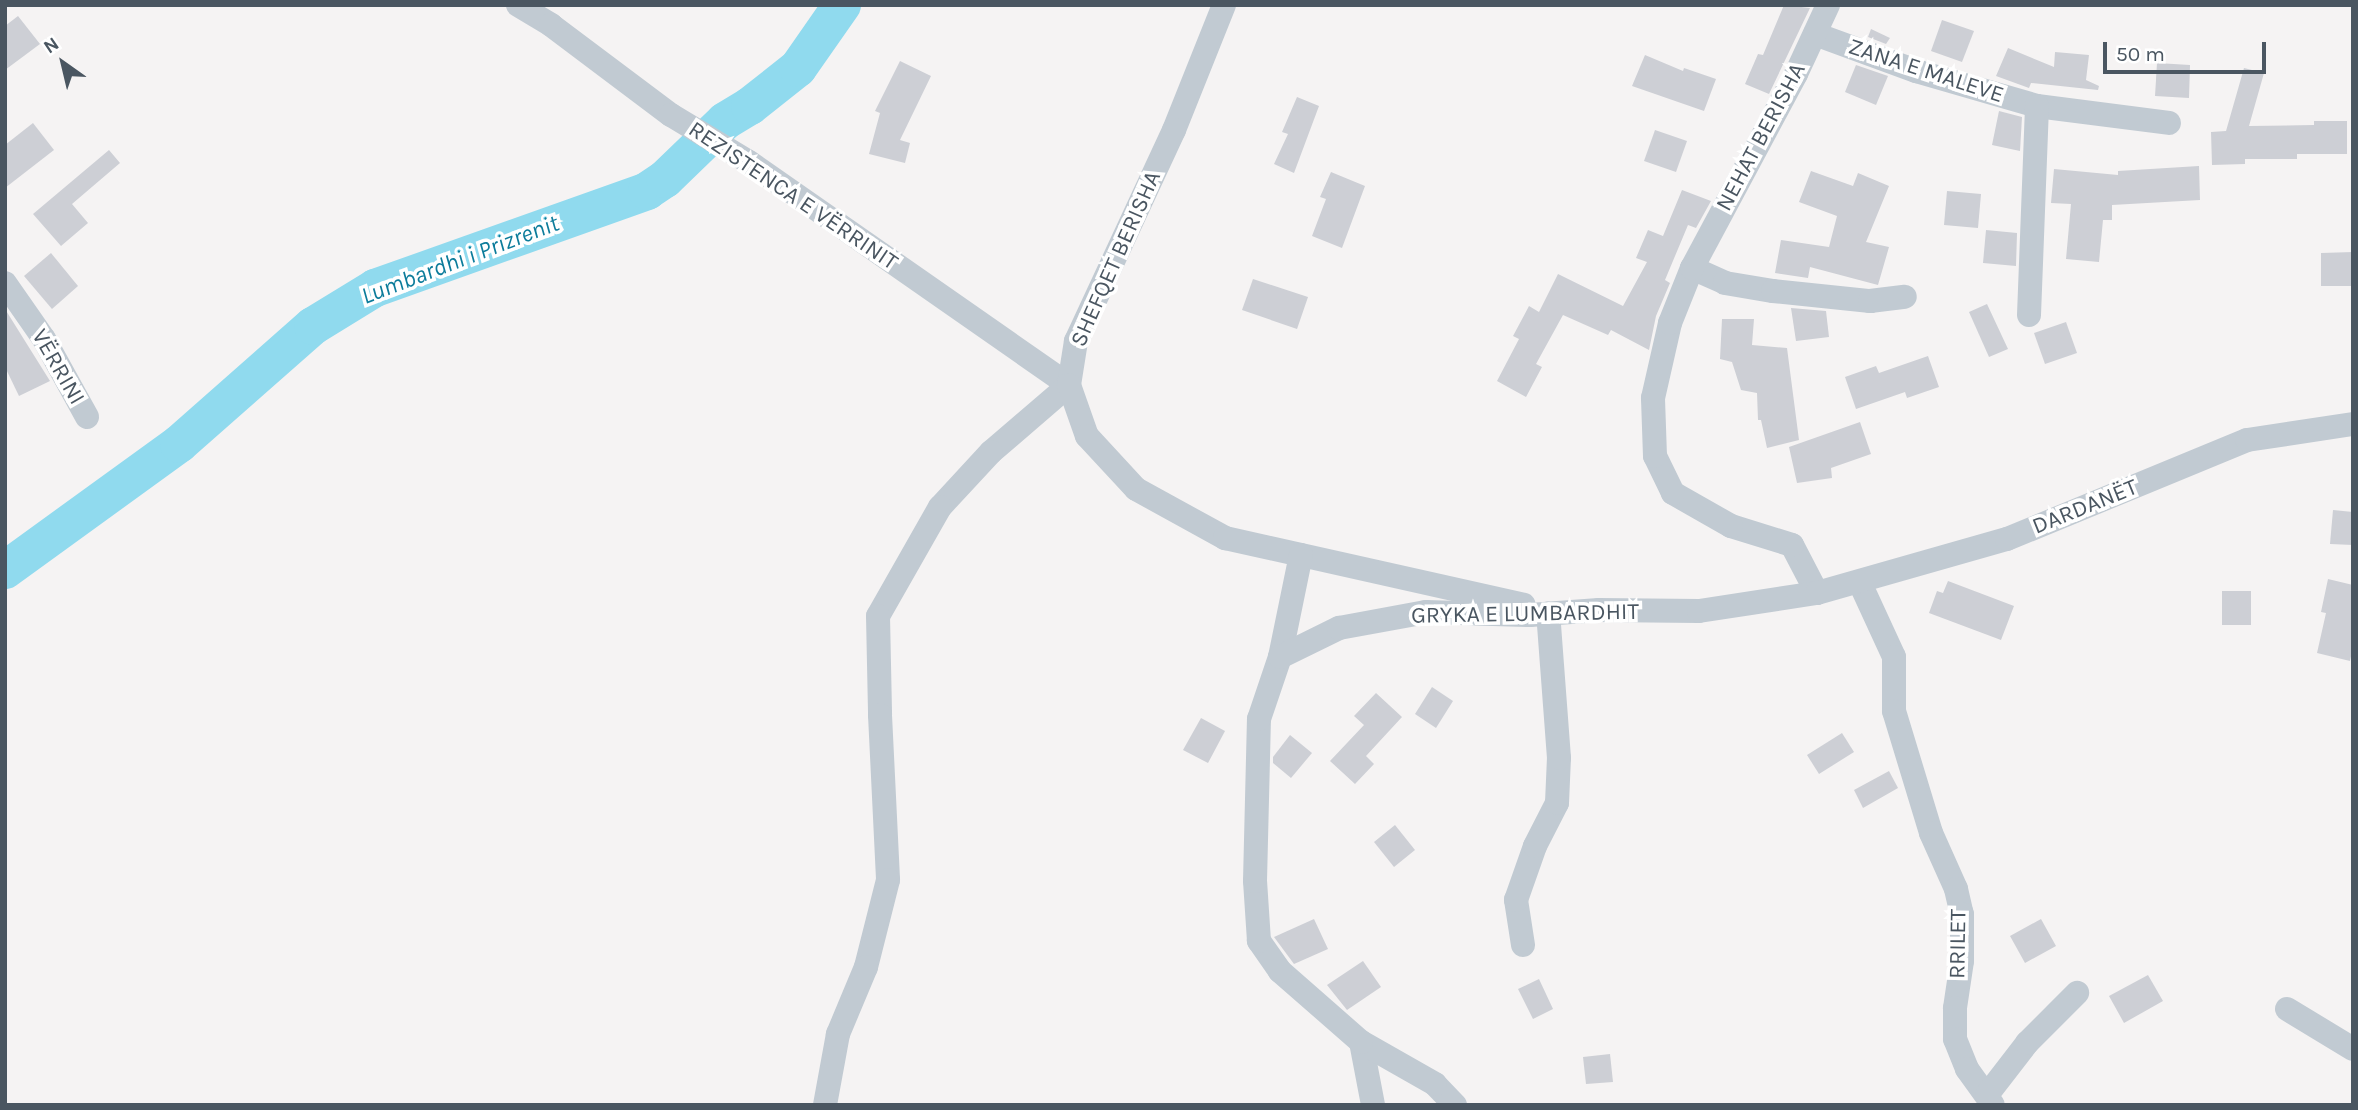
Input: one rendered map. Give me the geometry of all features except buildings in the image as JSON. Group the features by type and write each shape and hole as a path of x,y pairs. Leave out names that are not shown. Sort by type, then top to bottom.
{"street":[{"name":"REZISTENCA E VËRRINIT","path":"518,5 551,25 671,115 749,162 1069,385"},
{"name":"SHEFQET BERISHA","path":"1224,5 1174,130 1076,341 1069,385 1087,436 1136,489 1225,538 1510,600 1548,613"},
{"name":"NEHAT BERISHA","path":"1817,593 1792,545 1731,526 1673,493 1655,456 1653,398 1670,323 1692,268 1828,5"},
{"name":"ZANA E MALEVE","path":"1815,34 1916,71 2037,106 2169,123"},
{"path":"2029,315 2037,106"},
{"path":"1692,268 1725,283 1773,291 1870,301 1905,297"},
{"name":"VËRRINI","path":"5,283 44,339 87,417"},
{"path":"825,1105 838,1034 866,967 888,880 878,616 940,507 991,452 1069,385"},
{"name":"DARDANËT","path":"1817,593 1860,583 2007,539 2247,440 2279,433 2353,424"},
{"path":"1301,555 1280,657 1259,719 1255,881 1259,941 1280,971 1362,1042 1435,1084 1455,1105"},
{"name":"RRILET","path":"1860,583 1894,657 1894,711 1931,833 1956,889 1962,914 1962,961 1955,1008 1955,1039 1967,1069 1990,1100 2027,1043 2077,993"},
{"name":"GRYKA E LUMBARDHIT","path":"1280,657 1339,628 1426,612 1699,611 1817,593"},
{"path":"1523,945 1516,900 1535,846 1557,803 1559,758 1548,613"},
{"path":"2287,1009 2353,1049"},
{"path":"1362,1042 1373,1105"}],"waterway":[{"name":"Lumbardhi i Prizrenit","path":"5,570 179,444 313,326 375,288 647,191 665,179 725,121 750,106 798,68 842,5"}]}
